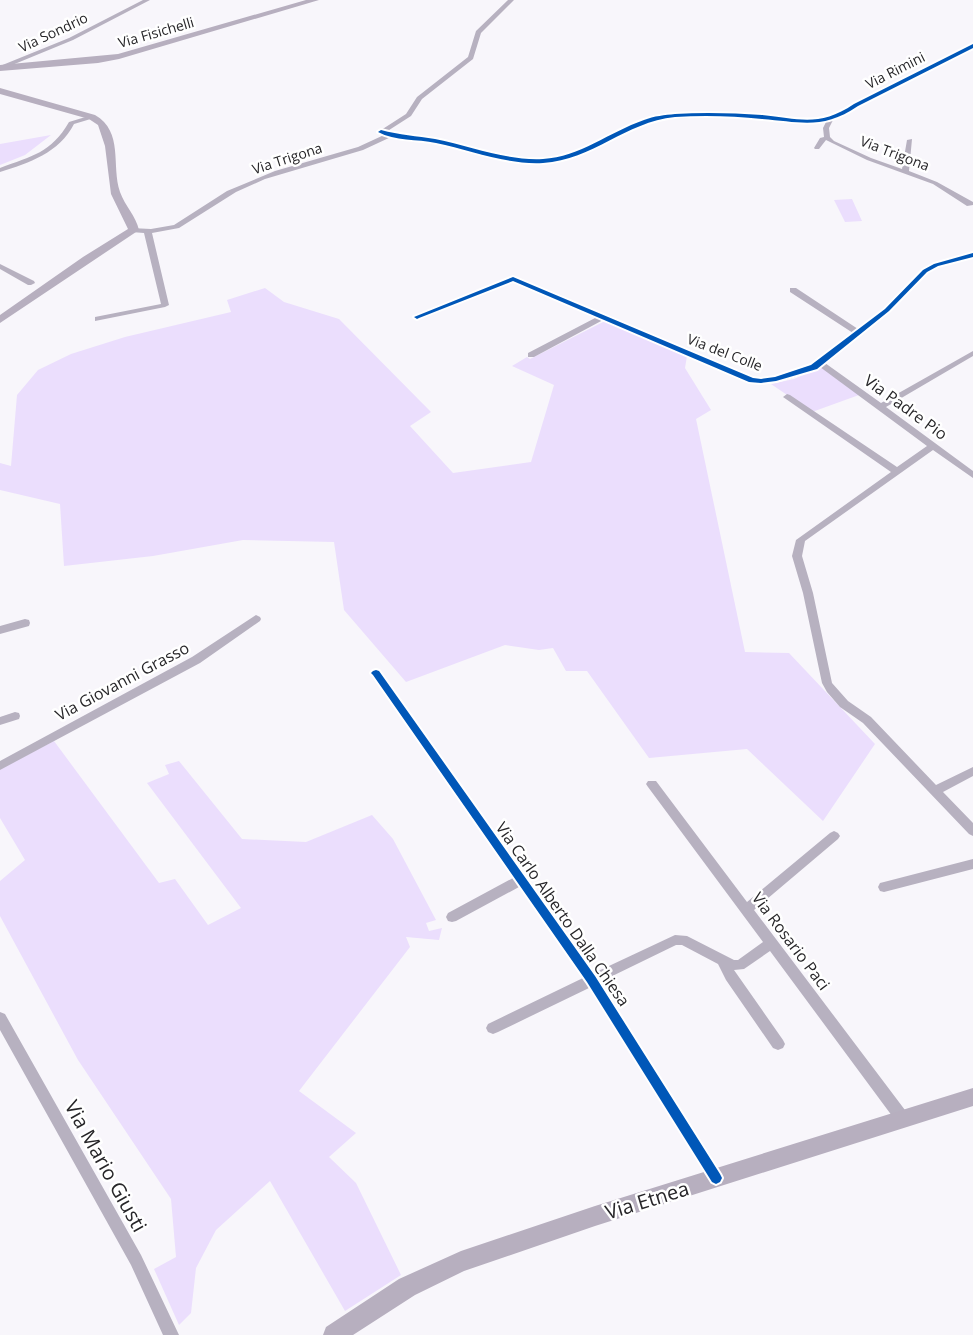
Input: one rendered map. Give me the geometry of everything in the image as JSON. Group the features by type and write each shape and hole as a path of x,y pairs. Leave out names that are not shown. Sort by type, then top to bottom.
{"main road":[{"name":"Via Fisichelli","path":"0,69 119,56 315,0"},
{"path":"0,91 92,117 105,126 114,190 133,223 134,230 87,259 0,320"},
{"name":"Via Etnea","path":"334,1335 407,1287 461,1262 973,1097"}],"street":[{"name":"Via Sondrio","path":"0,69 64,43 147,0"},
{"path":"511,0 478,32 471,58 420,98 410,115 381,132 434,141 501,157 540,161 568,158 642,122 682,115 749,116 795,122 830,121"},
{"name":"Via Rimini","path":"830,121 843,116 856,105 973,46"},
{"path":"0,170 35,159 63,138 71,123 92,117"},
{"path":"817,148 822,139 827,138 826,128 830,121"},
{"name":"Via Trigona","path":"134,230 148,232 187,223 228,194 262,179 355,149 389,135"},
{"name":"Via Trigona","path":"827,138 869,159 936,183 972,203"},
{"path":"905,172 910,140"},
{"path":"98,319 165,304 148,232"},
{"name":"Via del Colle","path":"417,317 513,279 752,380 761,381 795,375 820,363 887,310 925,271 936,265 973,255"},
{"path":"0,267 31,283"},
{"path":"793,290 858,333"},
{"path":"531,355 603,317"},
{"path":"880,407 973,352"},
{"name":"Via Padre Pio","path":"820,363 973,475"},
{"path":"787,397 897,472"},
{"path":"934,446 801,540 797,556 808,593 827,683 831,691 848,708 867,720 973,831"},
{"name":"Via Giovanni Grasso","path":"0,766 196,660 256,619"},
{"path":"0,630 25,623"},
{"name":"Via Carlo Alberto Dalla Chiesa","path":"376,673 591,980 716,1178"},
{"path":"0,721 15,716"},
{"path":"935,792 973,771"},
{"name":"Via Rosario Paci","path":"652,784 903,1119"},
{"path":"747,909 834,836"},
{"path":"884,886 973,864"},
{"path":"452,917 521,880"},
{"path":"493,1028 675,940 683,940 724,962 740,965 772,943"},
{"path":"724,962 730,976 778,1044"},
{"name":"Via Mario Giusti","path":"0,1018 136,1260 171,1335"}],"shaded area":[{"path":"51,135 25,155 0,165 0,144"},
{"path":"852,199 862,221 845,222 834,200"},
{"path":"265,288 284,302 339,319 431,412 410,426 453,473 531,462 554,385 512,366 527,357 530,359 605,321 687,356 685,368 711,410 696,419 745,652 789,653 875,744 823,821 747,749 649,758 587,671 566,671 553,648 539,650 505,645 406,682 344,610 334,542 243,540 153,556 64,566 60,504 0,490 0,463 11,466 17,395 38,370 71,354 125,337 231,312 227,300"},
{"path":"821,367 859,395 812,412 771,384 794,379"},
{"path":"54,741 159,883 175,879 208,925 241,908 147,783 169,774 165,765 179,761 242,839 306,842 372,815 393,839 436,920 426,923 429,931 442,928 439,940 406,937 410,947 299,1091 356,1133 329,1157 356,1183 401,1275 345,1311 270,1181 216,1230 196,1268 191,1313 179,1325 154,1269 176,1257 171,1199 78,1060 0,916 0,881 25,860 0,818 0,769"}],"cycle path":[{"path":"381,132 515,159 556,160 582,152 630,127 663,117 723,115 804,122 830,119 973,46"},
{"path":"417,317 513,279 752,380 761,381 776,379 814,367 887,310 925,271 936,265 973,255"},
{"path":"376,673 591,979 716,1178"}]}
